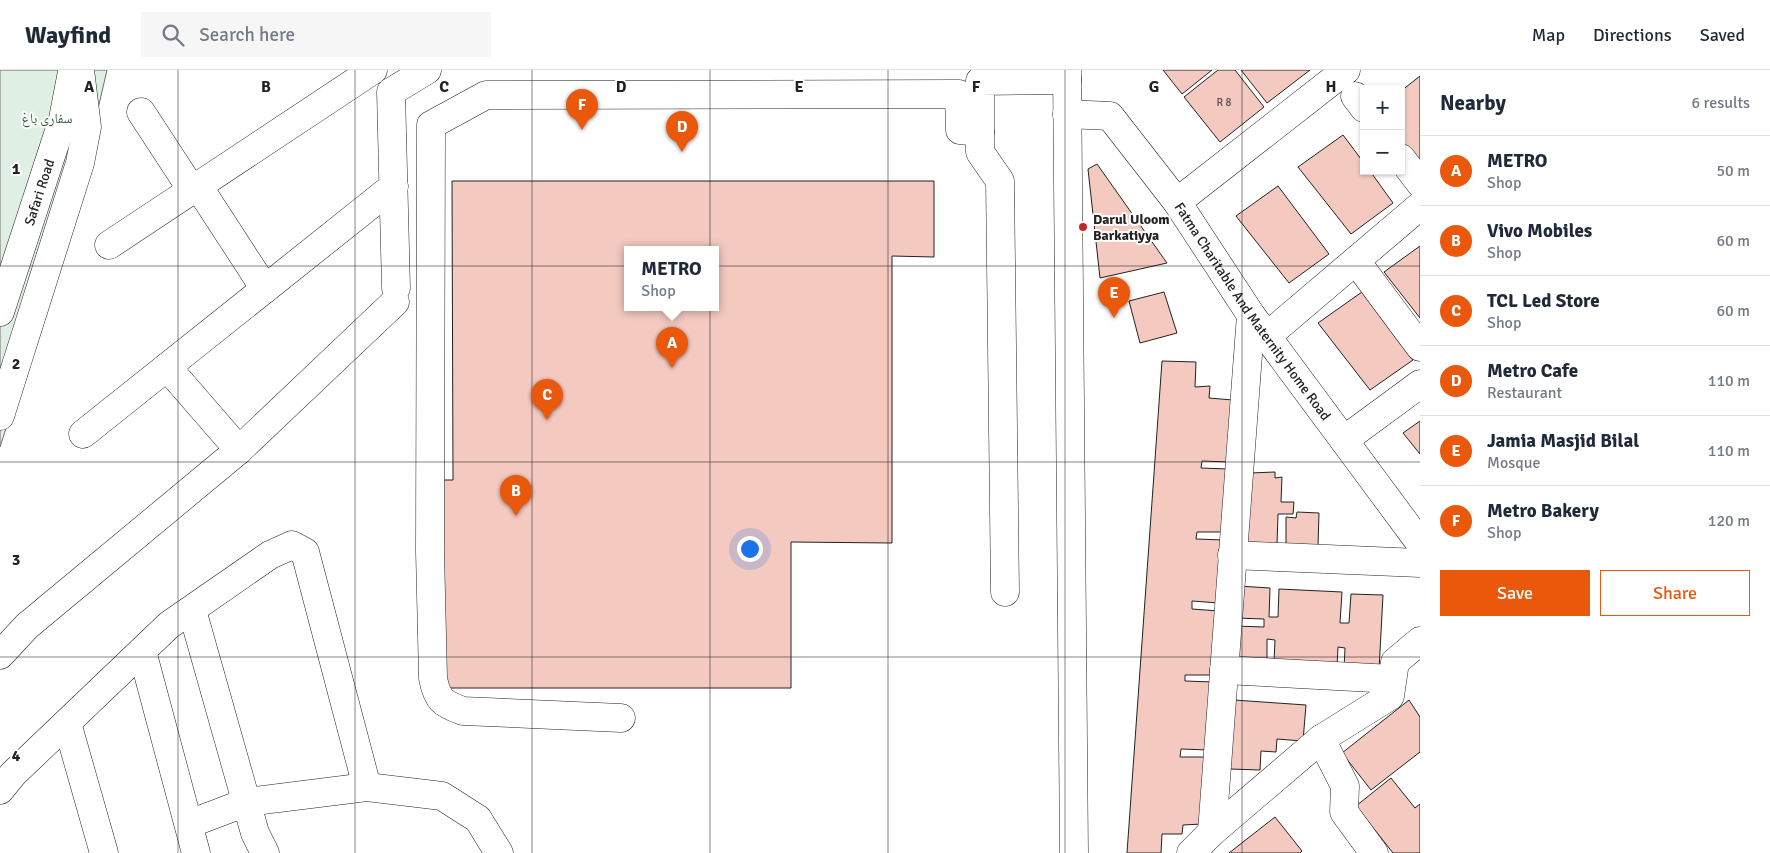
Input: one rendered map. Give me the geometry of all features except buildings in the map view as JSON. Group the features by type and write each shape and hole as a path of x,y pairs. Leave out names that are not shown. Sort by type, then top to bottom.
{"street":[{"name":"Safari Road","path":"0,312 63,119 72,70"},
{"path":"0,416 80,163 87,127 80,70"},
{"path":"0,655 27,626 239,450 396,295 391,92 374,70 109,245"},
{"path":"391,92 427,70"},
{"path":"1178,202 1345,70"},
{"path":"1005,592 1000,181 980,152 980,81 1067,75 1074,853"},
{"path":"621,718 463,711 447,705 436,693 433,678 430,552 431,126 486,95 960,94 960,130 980,132"},
{"path":"141,112 265,289"},
{"name":"Fatma Charitable And Maternity Home Road","path":"1067,114 1110,116 1178,202 1259,325 1420,543"},
{"path":"1405,163 1420,183"},
{"path":"83,434 394,186"},
{"path":"1212,832 1232,555 1259,325 1356,261 1420,206"},
{"path":"1356,261 1420,347"},
{"path":"167,368 239,450"},
{"path":"1344,440 1420,384"},
{"path":"0,790 13,774 169,625 270,555 292,545 305,552 367,787"},
{"path":"1232,555 1420,563"},
{"path":"192,610 255,832 265,853"},
{"path":"1191,853 1212,832 1321,739 1390,696 1395,662 1420,641"},
{"path":"142,651 196,853"},
{"path":"1224,670 1392,679"},
{"path":"67,723 104,853"},
{"path":"1321,739 1346,786 1344,812 1374,853"},
{"path":"188,824 247,802 367,787 442,796 478,819 500,853"}],"green space":[{"name":"سفاری باغ","path":"0,70 107,70 69,234 0,447"}],"place":[{"name":"Metro Bakery","path":"582,130"},
{"name":"Metro Cafe","path":"682,152"},
{"name":"Darul Uloom Barkatiyya","path":"1083,227"},
{"name":"Jamia Masjid Bilal","path":"1114,318"},
{"name":"METRO","path":"672,368"},
{"name":"TCL Led Store","path":"547,420"},
{"name":"Vivo Mobiles","path":"516,516"}]}
